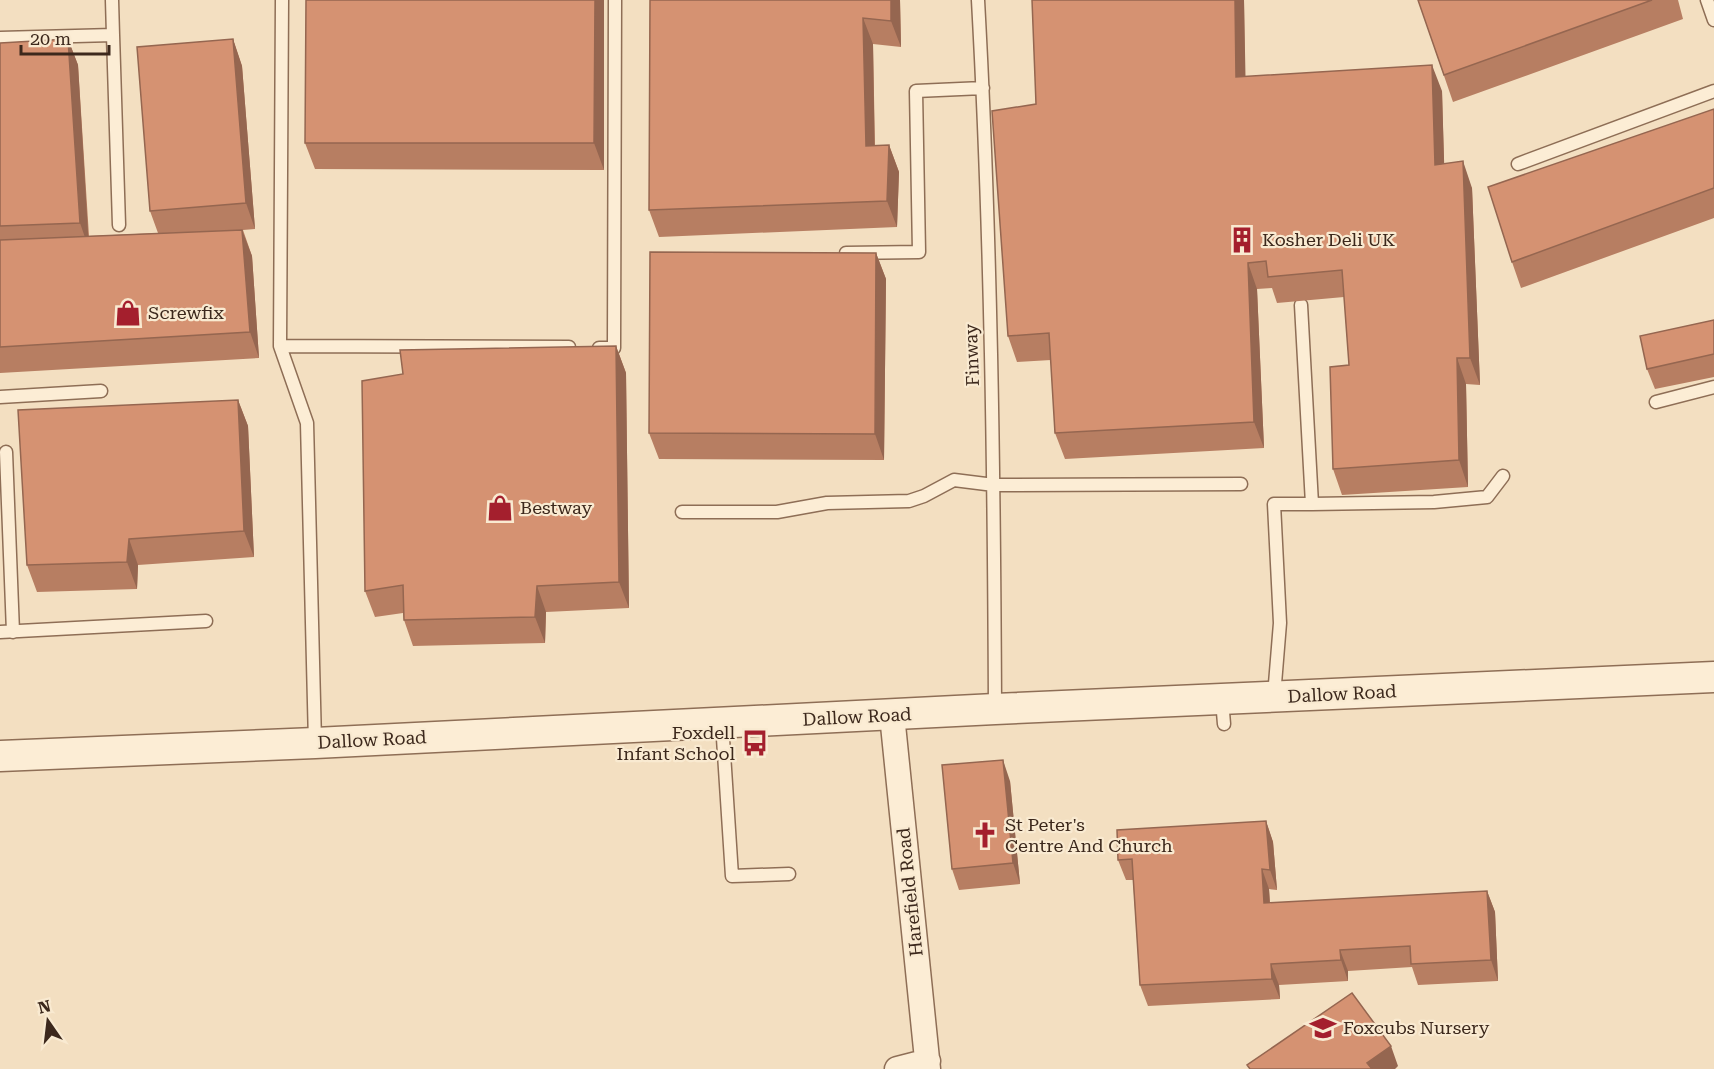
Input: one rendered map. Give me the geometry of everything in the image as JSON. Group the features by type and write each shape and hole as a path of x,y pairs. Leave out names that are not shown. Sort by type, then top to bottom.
{"street":[{"name":"Dallow Road","path":"0,756 315,743 995,709 1223,712 1274,698 1714,677"},
{"name":"Harefield Road","path":"892,715 928,1065"},
{"path":"897,1069 928,1065"}],"lane":[{"path":"112,0 119,225"},
{"path":"282,0 279,346 307,423 315,743"},
{"path":"279,346 614,348 615,0"},
{"name":"Finway","path":"978,0 983,88 994,485 995,709"},
{"path":"1707,0 1714,20"},
{"path":"0,38 113,35"},
{"path":"835,253 919,252 916,91 983,88"},
{"path":"1518,164 1714,91"},
{"path":"1302,305 1312,504"},
{"path":"1656,402 1714,387"},
{"path":"0,397 101,391"},
{"path":"6,452 13,632"},
{"path":"1274,698 1280,624 1274,504 1434,502 1487,497 1503,476"},
{"path":"682,512 777,512 827,503 909,501 924,496 954,480 994,485 1241,484"},
{"path":"0,632 206,621"},
{"path":"722,723 732,876 789,874"}],"building":[{"path":"306,0 595,0 594,143 305,143"},
{"path":"650,0 891,0 891,21 863,18 866,146 889,145 887,201 649,210"},
{"name":"Kosher Deli UK","path":"1032,0 1235,0 1236,77 1432,65 1435,165 1463,161 1470,358 1457,358 1459,460 1333,469 1330,367 1349,365 1342,270 1268,277 1266,261 1248,263 1254,422 1055,433 1049,333 1008,336 992,111 1036,104"},
{"path":"1418,0 1652,0 1444,75"},
{"path":"68,39 80,223 0,226 0,43"},
{"path":"233,39 246,203 150,211 137,47"},
{"path":"1714,109 1714,188 1512,262 1488,187"},
{"name":"Screwfix","path":"242,230 250,332 0,347 0,240"},
{"path":"650,252 876,253 875,434 649,433"},
{"path":"1714,320 1714,354 1647,369 1640,336"},
{"name":"Bestway","path":"616,346 619,582 537,586 535,617 404,620 403,585 365,591 362,381 403,374 400,350"},
{"path":"238,400 244,531 129,539 127,562 27,565 18,410"},
{"name":"St Peter's Centre And Church","path":"1003,760 1013,863 952,869 942,765"},
{"path":"1266,821 1270,870 1262,869 1264,903 1487,891 1491,960 1411,964 1410,946 1340,950 1341,960 1271,964 1272,979 1140,985 1132,859 1118,860 1117,830"},
{"name":"Foxcubs Nursery","path":"1352,993 1391,1046 1367,1063 1372,1069 1250,1069 1247,1065"}],"place":[{"name":"Kosher Deli UK","path":"1242,240"},
{"name":"Screwfix","path":"128,313"},
{"name":"Bestway","path":"500,508"},
{"name":"Foxdell Infant School","path":"755,743"},
{"name":"St Peter's Centre And Church","path":"985,835"},
{"name":"Foxcubs Nursery","path":"1323,1028"}]}
